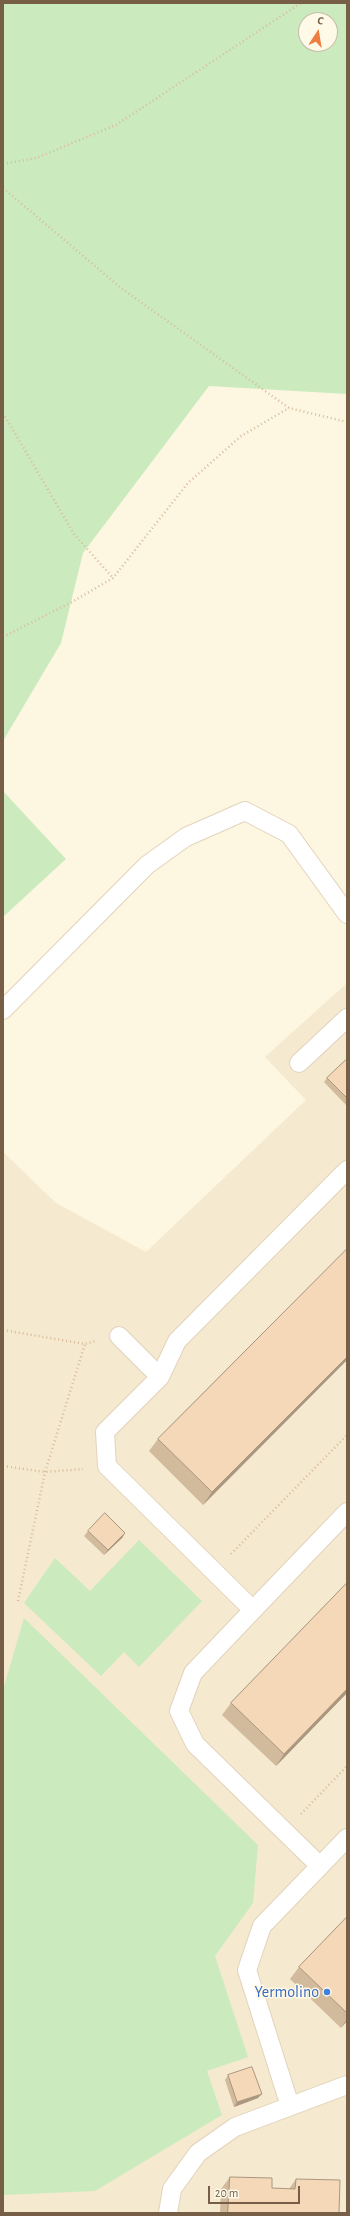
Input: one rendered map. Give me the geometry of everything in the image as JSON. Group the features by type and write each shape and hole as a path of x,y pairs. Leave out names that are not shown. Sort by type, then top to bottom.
{"lane":[{"path":"3,1010 147,865 186,837 245,811 290,834 347,914"},
{"path":"299,1062 347,1018"},
{"path":"254,1610 107,1466 105,1432 160,1377 177,1341 347,1170"},
{"path":"119,1336 160,1377"},
{"path":"320,1866 195,1744 179,1711 193,1672 347,1512"},
{"path":"290,2106 247,1970 262,1926 347,1838"},
{"path":"168,2213 172,2189 198,2154 235,2127 347,2085"}],"path":[{"path":"3,164 36,158 116,125 301,3"},
{"path":"3,188 121,288 289,408 347,422"},
{"path":"3,637 72,602 113,578 188,483 241,436 289,408"},
{"path":"3,413 74,534 113,578"},
{"path":"3,1330 85,1344 45,1472 18,1601"},
{"path":"214,1571 347,1436"},
{"path":"3,1466 45,1472 107,1466"},
{"path":"284,1831 347,1766"}],"shaded area":[{"path":"347,983 347,2213 3,2213 3,1152 56,1203 146,1252 306,1100 265,1057"}],"green space":[{"path":"3,3 347,3 347,394 209,386 83,553 61,643 3,741"},
{"path":"3,791 66,859 3,917"},
{"path":"139,1540 202,1601 139,1667 124,1652 101,1676 24,1603 55,1558 90,1591"},
{"path":"24,1618 258,1845 253,1903 215,1956 248,2057 207,2071 222,2115 95,2191 3,2195 3,1690"}],"building":[{"path":"347,1059 347,1098 327,1078"},
{"path":"347,1249 347,1357 212,1492 158,1439"},
{"path":"105,1513 125,1533 108,1550 88,1531"},
{"path":"347,1583 347,1689 284,1754 231,1703"},
{"path":"347,1917 347,2013 299,1967"},
{"path":"252,2067 262,2094 237,2102 228,2075"},
{"path":"230,2177 272,2178 272,2188 295,2189 296,2179 340,2180 339,2213 228,2213"}],"place":[{"name":"Yermolino","path":"327,1992"}]}
